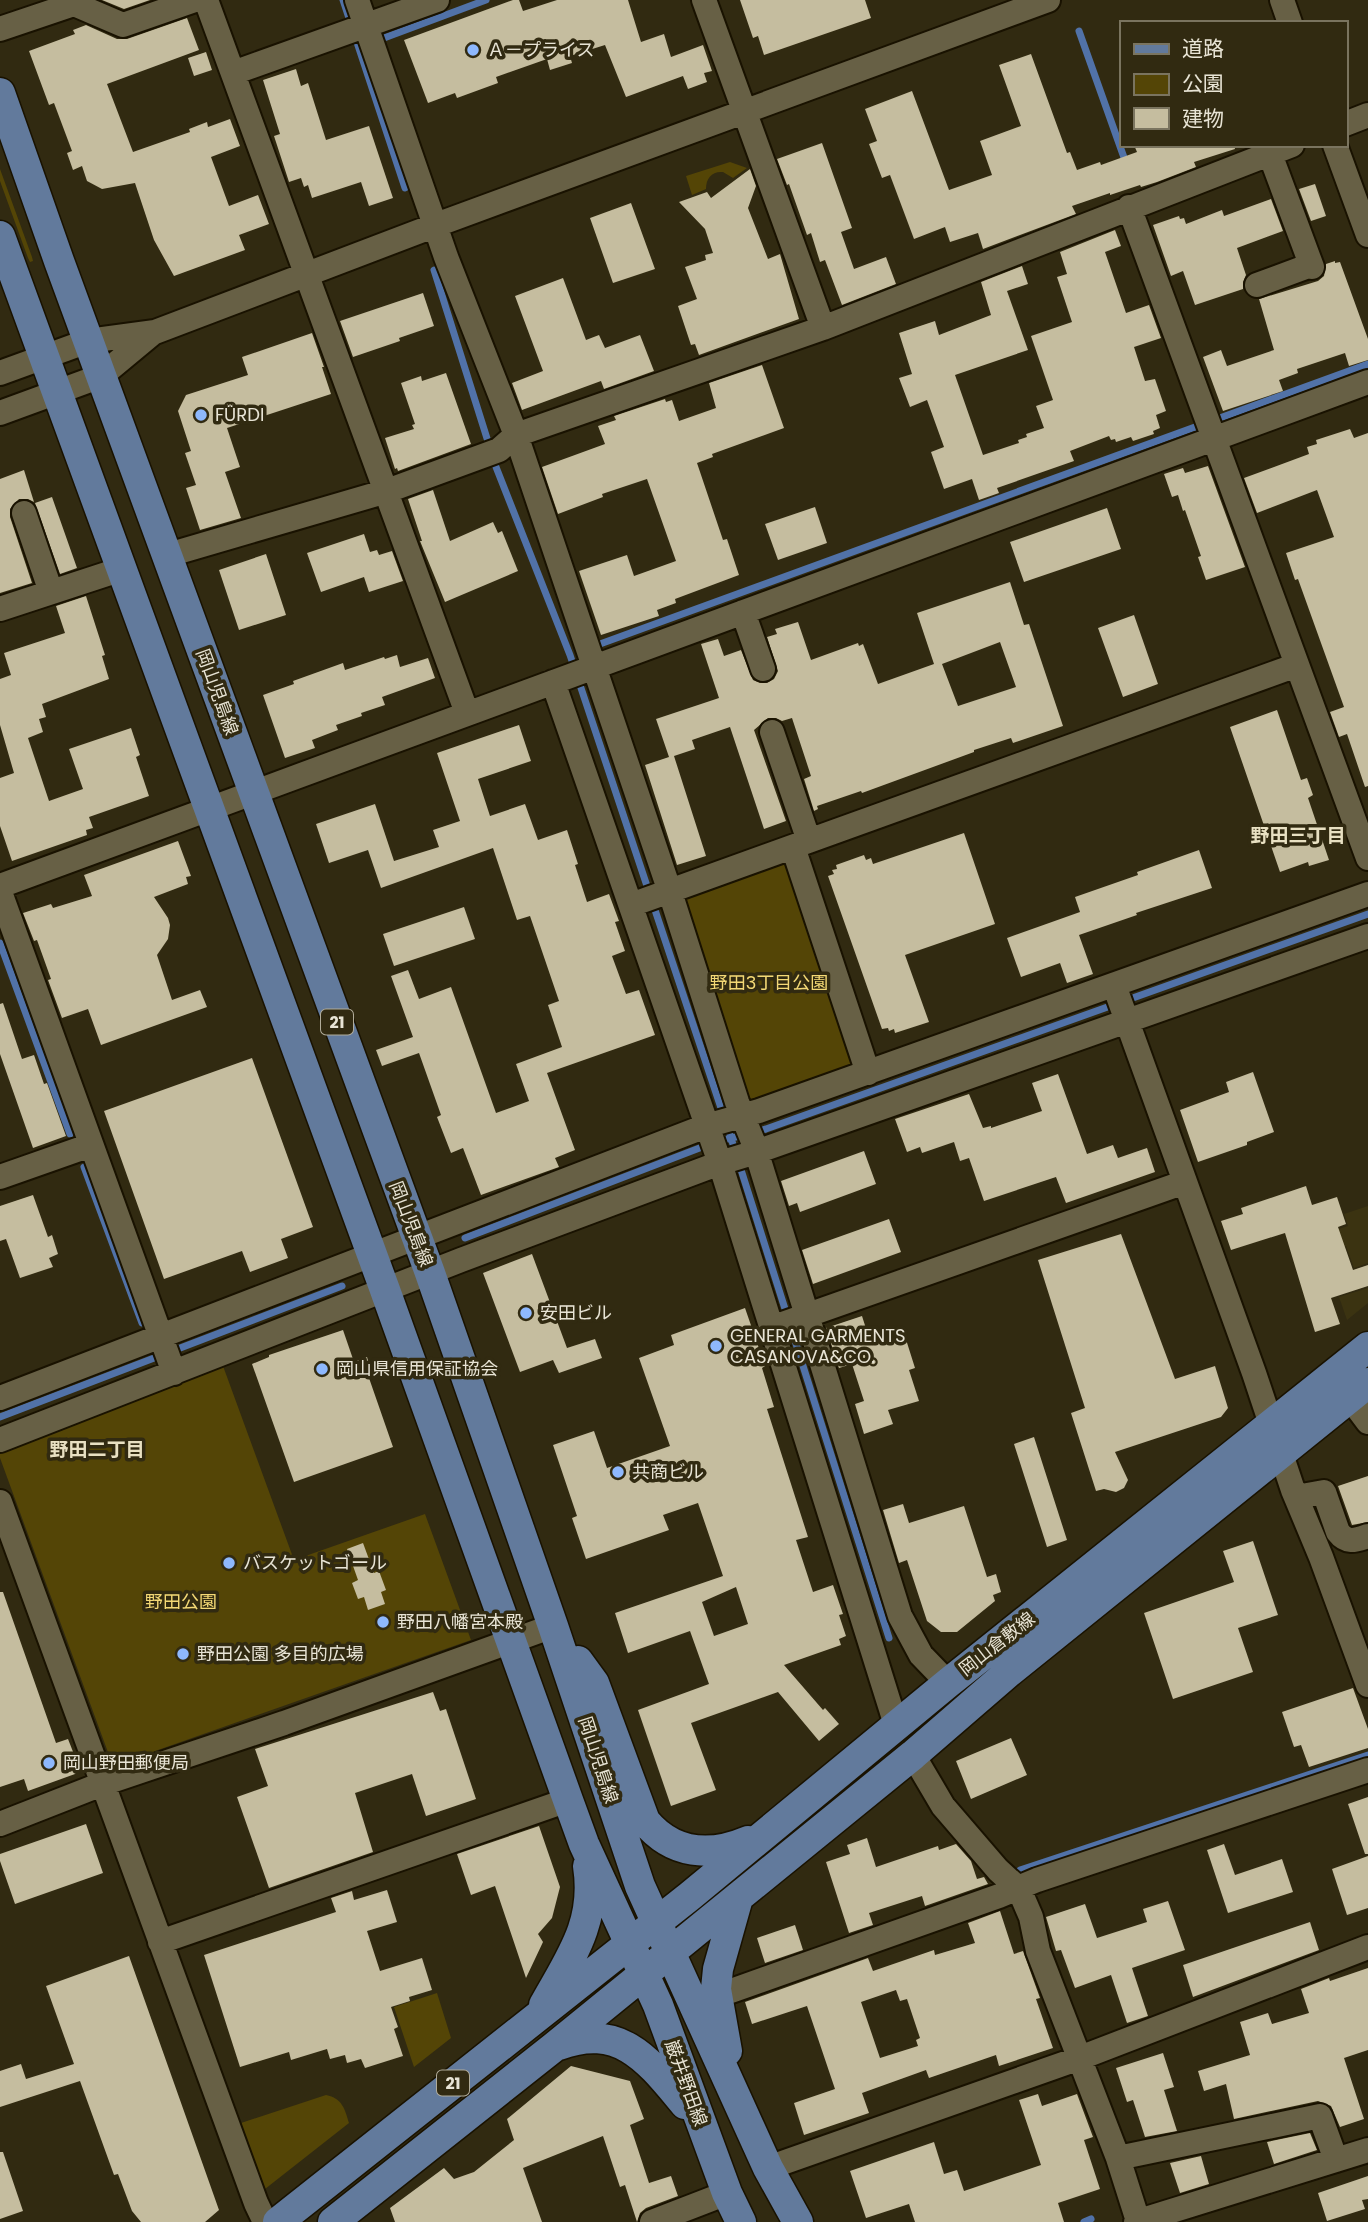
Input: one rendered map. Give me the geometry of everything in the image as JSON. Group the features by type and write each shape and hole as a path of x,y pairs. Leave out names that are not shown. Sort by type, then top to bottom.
{"main road":[{"name":"岡山児島線","path":"0,93 88,341 169,555 253,793 430,1273 640,1885 669,1952"},
{"path":"0,236 386,1290 584,1844 629,1944"},
{"name":"岡山倉敷線","path":"669,1952 913,1755 1009,1672 1276,1440 1368,1347"},
{"name":"岡山倉敷線","path":"629,1944 948,1683 1276,1440 1359,1390"},
{"path":"553,1626 594,1682 645,1821 655,1833 671,1844 706,1852 727,1850 764,1834"},
{"path":"538,2015 585,1928 589,1884 584,1844"},
{"path":"738,1898 718,1969 716,1989 738,2102"},
{"name":"巌井野田線","path":"629,1944 658,2005 699,2120 741,2222"},
{"name":"21","path":"278,2222 629,1944"},
{"name":"巌井野田線","path":"669,1952 768,2168 798,2222"},
{"name":"21","path":"333,2222 669,1952"},
{"path":"554,2047 587,2037 605,2038 620,2043 641,2054 699,2120"}],"street":[{"path":"0,29 74,4 123,25 195,0"},
{"path":"206,0 467,713"},
{"path":"357,0 364,34 436,225 500,447 652,898 789,1322 896,1725"},
{"path":"233,73 364,34 437,0"},
{"path":"704,0 823,328"},
{"path":"0,373 88,341 155,332 436,225 1048,0"},
{"path":"1282,0 1289,21"},
{"path":"1347,123 1368,115"},
{"path":"1336,147 1368,235"},
{"path":"169,555 387,491 823,328 1281,149 1312,266 1257,285"},
{"path":"1137,204 1211,429 1368,858"},
{"path":"0,413 102,376 155,332"},
{"path":"0,887 743,612 1211,429 1368,382"},
{"path":"24,513 51,592"},
{"path":"0,609 122,569"},
{"path":"743,612 763,670"},
{"path":"652,898 1297,664"},
{"path":"575,674 652,898 737,1102 731,1139 789,1322 900,1616 921,1655 948,1683"},
{"path":"772,732 801,844 868,1073"},
{"path":"0,892 167,1354"},
{"path":"0,1440 167,1354 372,1254 415,1237 731,1139 1120,1003 1368,894"},
{"path":"0,1398 167,1354 386,1290 731,1139 868,1073 1368,936"},
{"path":"1120,1003 1296,1497 1368,1685"},
{"path":"0,1177 90,1145"},
{"path":"789,1322 1185,1182"},
{"path":"1359,1390 1368,1422"},
{"path":"1296,1497 1324,1492 1342,1537 1355,1541 1368,1536"},
{"path":"0,1502 265,2222"},
{"path":"0,1824 102,1784 275,1726 553,1626"},
{"path":"913,1755 943,1806 998,1870 1019,1889 1031,1917 1038,1951 1118,2158 1137,2222 1368,2150"},
{"path":"731,1991 1019,1889 1037,1880 1368,1770"},
{"path":"160,1942 568,1800"},
{"path":"768,2168 1080,2058 1368,1947"},
{"path":"1118,2158 1320,2116 1336,2160"},
{"path":"652,2222 727,2193"}],"shaded area":[{"path":"1368,1206 1368,1263 1354,1268 1346,1246 1323,1254 1317,1236 1348,1226 1344,1214"},
{"path":"1368,1288 1368,1303 1347,1320 1339,1297"}],"green space":[{"path":"730,162 747,168 733,178 723,172 713,174 708,179 706,189 692,195 686,176"},
{"path":"0,169 33,261 30,262 28,258 0,181"},
{"name":"野田3丁目公園","path":"782,864 792,869 855,1059 850,1068 756,1102 746,1097 684,907 688,897"},
{"name":"野田公園","path":"223,1366 294,1560 425,1514 471,1640 124,1762 109,1755 0,1458 0,1451"},
{"path":"437,1993 451,2038 414,2067 394,2007"},
{"path":"326,2095 339,2101 349,2123 265,2189 241,2123"}],"building":[{"path":"102,0 150,0 124,9"},
{"path":"519,0 523,11 557,0 628,0 641,42 664,34 671,57 703,45 712,71 704,73 707,82 688,89 683,76 626,97 605,45 570,56 572,63 550,70 547,59 496,77 498,83 457,98 455,93 428,103 404,40"},
{"path":"740,0 865,0 871,18 764,55 758,36 753,38"},
{"path":"187,18 199,50 107,84 133,152 190,132 189,129 207,122 208,127 230,119 240,146 211,157 229,206 258,195 269,224 239,235 245,250 174,276 154,240 135,183 102,189 87,181 82,166 73,170 67,153 72,151 54,103 49,105 29,51 75,34 73,30 86,25 117,39 127,39"},
{"path":"206,52 212,70 194,76 188,58"},
{"path":"1031,54 1067,153 1070,152 1077,170 1100,162 1101,165 1137,152 1135,147 1235,149 1194,162 1196,167 1157,182 1110,193 1072,206 1076,214 983,249 978,233 950,242 945,227 914,239 890,175 882,178 869,144 877,141 865,109 912,91 949,190 992,175 980,141 1021,126 999,65"},
{"path":"296,69 301,86 308,83 326,140 369,126 393,198 369,206 361,182 312,198 308,185 304,187 301,178 289,182 274,136 280,134 263,80"},
{"path":"822,143 852,228 841,232 854,269 886,257 896,284 842,305 825,260 820,262 811,233 807,235 777,159"},
{"path":"750,169 756,186 748,208 768,259 780,254 799,319 699,355 695,344 691,345 678,306 697,299 685,267 706,260 705,255 713,253 705,229 679,202 707,192 711,198"},
{"path":"1315,184 1326,216 1311,221 1299,189"},
{"path":"1271,199 1283,231 1237,248 1246,275 1243,289 1195,305 1183,271 1171,276 1153,225 1179,216 1180,219 1184,218 1186,224 1222,210 1224,216"},
{"path":"631,203 655,269 613,283 590,218"},
{"path":"1115,230 1121,246 1105,252 1126,313 1149,305 1161,338 1134,347 1145,381 1155,379 1166,411 1156,415 1160,428 1153,431 1154,434 1133,441 1131,437 1116,442 1109,436 1070,451 1074,461 997,488 999,493 979,500 972,479 944,489 931,452 944,447 927,400 910,407 899,378 912,374 899,333 935,321 939,335 991,315 981,282 1022,266 1028,284 1007,291 1028,350 955,375 983,455 1019,443 1018,440 1027,437 1026,434 1044,428 1036,406 1053,400 1031,336 1072,322 1057,277 1067,274 1060,252"},
{"path":"1340,262 1368,339 1368,360 1349,366 1345,353 1297,369 1298,373 1279,380 1283,391 1223,411 1203,357 1221,350 1227,366 1274,350 1259,299 1318,281 1324,276 1326,264"},
{"path":"563,278 586,340 599,335 605,348 640,335 654,371 604,389 601,381 522,410 512,383 543,371 515,296"},
{"path":"423,293 434,326 353,357 340,321"},
{"path":"312,333 331,394 227,428 240,467 225,472 241,518 200,530 186,488 196,485 185,453 191,451 178,411 186,395 248,375 242,357"},
{"path":"762,365 784,428 712,454 713,457 697,463 723,540 727,539 739,575 675,599 676,603 657,610 659,616 601,635 579,571 627,555 634,576 676,561 647,479 602,494 603,497 558,514 542,467 605,444 598,426 616,420 614,416 665,399 666,402 672,400 679,421 716,408 709,383"},
{"path":"446,373 471,444 398,471 385,438 414,429 412,425 415,424 401,383 421,376 422,381"},
{"path":"1350,429 1354,438 1368,433 1368,786 1365,787 1347,734 1339,737 1330,712 1344,707 1286,553 1334,537 1317,490 1257,513 1244,478 1309,454 1307,447 1317,444 1316,440"},
{"path":"1208,466 1245,567 1206,580 1198,557 1201,556 1185,510 1183,511 1178,495 1172,497 1164,474 1183,468 1185,473"},
{"path":"24,470 34,502 19,499 10,509 10,517 32,583 0,593 0,479"},
{"path":"433,490 450,541 493,522 498,533 502,531 518,571 445,602 420,541 408,499"},
{"path":"52,497 77,568 60,574 35,503"},
{"path":"815,507 827,543 778,560 765,524"},
{"path":"1107,508 1121,549 1024,582 1010,542"},
{"path":"364,534 370,552 377,550 379,555 392,551 403,581 369,592 364,577 321,592 307,553"},
{"path":"266,554 286,615 239,630 219,570"},
{"path":"1010,582 1024,625 1029,624 1063,726 1013,743 1011,738 974,750 862,793 861,791 817,806 818,809 814,811 804,779 811,776 792,718 782,721 768,718 754,730 786,821 764,829 730,727 692,740 695,749 674,756 706,856 677,865 645,765 669,757 656,719 719,698 701,644 718,639 724,656 741,650 753,680 767,683 774,679 778,671 767,637 777,634 775,629 798,622 811,660 858,643 859,646 863,644 878,684 934,664 917,613","holes":["1000,642 1016,687 958,706 942,664"]},
{"path":"86,596 105,655 102,656 109,679 42,704 46,717 39,719 43,732 28,738 49,801 83,789 69,749 131,728 140,755 136,757 149,796 89,817 93,828 86,830 87,835 12,861 0,826 0,778 14,773 0,725 0,679 11,675 4,653 65,633 56,606"},
{"path":"1134,615 1158,684 1123,697 1098,628"},
{"path":"397,655 400,667 428,658 435,678 382,697 385,705 336,725 338,730 312,740 315,748 285,758 263,695 343,663 345,670"},
{"path":"1277,710 1301,780 1307,778 1313,795 1308,798 1329,860 1309,866 1308,862 1280,872 1230,727"},
{"path":"519,725 531,761 478,779 490,816 525,804 538,840 567,830 587,902 609,894 619,921 615,922 625,951 612,956 626,994 639,990 655,1035 547,1073 575,1150 555,1158 559,1167 481,1195 463,1148 451,1153 437,1117 441,1115 419,1053 382,1066 376,1050 413,1037 391,976 408,970 419,999 451,987 496,1113 529,1101 516,1064 562,1047 548,1005 559,1001 530,916 517,920 493,848 381,888 368,850 329,863 316,824 375,804 394,861 439,847 433,830 460,821 437,753"},
{"path":"964,833 995,924 905,955 929,1022 895,1033 894,1029 882,1029 828,876 834,874 832,870 837,869 836,865 864,855 866,860 871,858 873,864"},
{"path":"178,841 191,876 186,877 188,884 154,897 170,925 168,939 157,955 172,1000 200,990 207,1007 101,1045 88,1009 62,1018 37,940 34,941 23,913 51,904 53,908 92,896 84,875"},
{"path":"1199,850 1212,888 1079,935 1093,974 1067,983 1060,963 1021,977 1007,938 1080,912 1075,897"},
{"path":"464,907 475,939 394,966 383,934"},
{"path":"3,1003 22,1059 34,1055 66,1136 33,1148 0,1054 0,1004"},
{"path":"252,1058 313,1227 281,1239 288,1258 250,1272 242,1251 164,1279 104,1111"},
{"path":"1253,1072 1274,1132 1247,1142 1247,1145 1198,1162 1180,1110 1229,1092 1226,1082"},
{"path":"1058,1074 1087,1154 1113,1145 1118,1158 1147,1148 1155,1172 1066,1203 1056,1177 984,1201 969,1158 960,1161 954,1142 922,1153 920,1147 907,1152 895,1119 969,1094 983,1128 991,1128 1042,1111 1032,1083"},
{"path":"864,1151 876,1184 800,1212 797,1203 789,1206 781,1181"},
{"path":"1306,1186 1312,1205 1337,1197 1346,1224 1338,1227 1353,1270 1368,1265 1368,1286 1331,1298 1340,1324 1315,1332 1285,1233 1231,1250 1221,1221 1243,1214 1241,1208"},
{"path":"33,1195 48,1237 52,1235 58,1254 49,1258 53,1267 20,1278 6,1239 0,1241 0,1206"},
{"path":"889,1219 901,1252 813,1284 802,1250"},
{"path":"1121,1234 1175,1379 1215,1366 1228,1408 1221,1417 1115,1452 1128,1480 1124,1488 1116,1492 1104,1489 1096,1491 1071,1413 1085,1408 1038,1260"},
{"name":"安田ビル","path":"532,1254 567,1348 595,1339 602,1358 559,1373 553,1360 520,1372 483,1273"},
{"path":"745,1308 765,1366 762,1368 774,1407 767,1409 808,1537 796,1540 813,1592 833,1585 843,1614 839,1615 846,1636 839,1639 841,1645 784,1665 823,1710 825,1708 839,1724 819,1741 778,1692 691,1723 716,1790 671,1806 638,1710 709,1684 690,1631 628,1653 615,1613 723,1576 698,1503 663,1515 669,1530 586,1559 572,1518 577,1516 553,1445 594,1431 607,1468 670,1446 639,1358 674,1345 671,1335","holes":["736,1587 748,1624 714,1636 702,1602"]},
{"path":"862,1316 870,1341 903,1330 915,1368 909,1370 919,1401 888,1410 893,1424 864,1434 855,1404 864,1401 852,1364 839,1368 826,1328"},
{"path":"343,1330 354,1362 367,1357 373,1377 369,1378 393,1447 294,1482 252,1364 269,1355"},
{"path":"1034,1437 1067,1540 1047,1547 1014,1444"},
{"path":"1368,1476 1368,1522 1352,1525 1338,1486"},
{"path":"903,1504 909,1523 964,1506 987,1577 996,1574 1001,1592 993,1595 995,1601 957,1632 941,1632 927,1621 907,1560 899,1563 883,1510"},
{"path":"1253,1541 1278,1615 1238,1628 1253,1672 1173,1699 1144,1613 1234,1582 1223,1551"},
{"path":"363,1543 374,1573 379,1571 386,1590 381,1592 385,1604 368,1610 364,1597 358,1599 352,1583 358,1580 347,1549"},
{"path":"0,1592 3,1592 56,1743 68,1739 79,1767 75,1774 28,1791 24,1779 0,1787"},
{"path":"1353,1688 1368,1729 1368,1748 1309,1767 1301,1745 1294,1747 1282,1712"},
{"path":"433,1692 440,1711 446,1709 476,1799 426,1816 412,1774 355,1793 373,1852 269,1888 237,1797 268,1786 255,1749"},
{"path":"1011,1738 1027,1775 971,1799 956,1761"},
{"path":"1368,1797 1368,1854 1365,1854 1348,1804"},
{"path":"86,1824 103,1873 15,1904 0,1854"},
{"path":"539,1826 560,1887 552,1918 538,1934 543,1942 526,1978 495,1886 471,1895 457,1854"},
{"path":"867,1838 876,1867 938,1846 939,1850 956,1844 971,1861 977,1879 984,1877 988,1884 925,1906 922,1896 869,1913 873,1925 849,1933 826,1862 850,1854 847,1845"},
{"path":"1224,1844 1235,1875 1282,1859 1293,1892 1228,1913 1207,1850"},
{"path":"1368,1856 1368,1908 1347,1915 1332,1869"},
{"path":"387,1890 397,1922 367,1931 380,1971 422,1958 432,1990 409,1997 410,2001 391,2007 398,2027 394,2029 403,2056 365,2068 361,2059 347,2063 345,2055 330,2059 327,2049 291,2060 289,2052 240,2067 204,1955 336,1912 331,1898 352,1891 354,1900"},
{"path":"1168,1901 1185,1950 1132,1968 1148,2016 1127,2023 1111,1975 1075,1988 1061,1950 1056,1951 1046,1917 1085,1904 1097,1938 1147,1922 1143,1909"},
{"path":"1000,1911 1014,1954 1023,1951 1040,1998 1036,1999 1053,2048 999,2066 996,2055 929,2078 926,2070 862,2093 869,2113 804,2135 794,2103 835,2089 807,2006 752,2024 745,2002 868,1958 873,1971 934,1950 935,1955 975,1943 968,1923","holes":["896,1990 900,2001 907,1999 920,2038 916,2040 918,2046 880,2058 861,2002"]},
{"path":"1310,1922 1319,1950 1193,1997 1183,1965"},
{"path":"795,1925 803,1950 765,1963 757,1938"},
{"path":"129,1956 219,2210 205,2222 141,2222 132,2211 118,2174 114,2175 80,2081 0,2107 0,2071 21,2064 26,2079 74,2064 46,1986"},
{"path":"1368,1968 1368,2050 1344,2058 1364,2119 1340,2127 1331,2106 1318,2101 1234,2119 1226,2084 1204,2091 1198,2071 1250,2055 1240,2022 1268,2013 1272,2024 1309,2013 1301,1989 1329,1978 1330,1981"},
{"path":"1163,2053 1174,2087 1164,2090 1177,2131 1145,2137 1133,2100 1127,2102 1116,2068"},
{"path":"571,2066 630,2081 644,2119 630,2125 649,2183 671,2176 678,2196 646,2208 640,2213 637,2222 625,2185 620,2187 603,2136 523,2168 542,2222 395,2222 390,2208 444,2168 454,2179 474,2172 514,2140 507,2119"},
{"path":"1038,2094 1042,2106 1077,2094 1093,2137 1084,2140 1100,2189 1058,2203 1064,2222 915,2222 909,2204 866,2218 850,2171 934,2142 944,2174 957,2170 964,2191 1041,2165 1019,2100"},
{"path":"1310,2133 1317,2150 1274,2164 1267,2142"},
{"path":"0,2152 3,2152 23,2211 0,2219"},
{"path":"1201,2156 1209,2184 1180,2193 1170,2163"},
{"path":"1368,2176 1368,2199 1362,2200 1365,2209 1327,2221 1318,2193"}],"waterway":[{"path":"343,0 405,188"},
{"path":"376,41 486,0"},
{"path":"1079,31 1120,146"},
{"path":"1120,147 1127,166"},
{"path":"434,270 496,467 570,655 731,1138 889,1638"},
{"path":"600,644 1368,364"},
{"path":"728,1139 766,1129 1368,914"},
{"path":"0,943 70,1134"},
{"path":"465,1238 710,1144"},
{"path":"84,1167 142,1323"},
{"path":"0,1417 342,1286"},
{"path":"1020,1870 1368,1755"},
{"path":"1084,2222 1091,2219"}],"place":[{"name":"Ａ－プライス","path":"473,50"},
{"name":"FÜRDI","path":"201,415"},
{"name":"安田ビル","path":"526,1313"},
{"name":"GENERAL GARMENTS CASANOVA&CO.","path":"716,1346"},
{"name":"岡山県信用保証協会","path":"322,1369"},
{"name":"共商ビル","path":"618,1472"},
{"name":"バスケットゴール","path":"229,1563"},
{"name":"野田八幡宮本殿","path":"383,1622"},
{"name":"野田公園 多目的広場","path":"183,1654"},
{"name":"岡山野田郵便局","path":"49,1763"}],"district":[{"name":"野田三丁目","path":"1298,835"},
{"name":"野田二丁目","path":"97,1449"}]}
